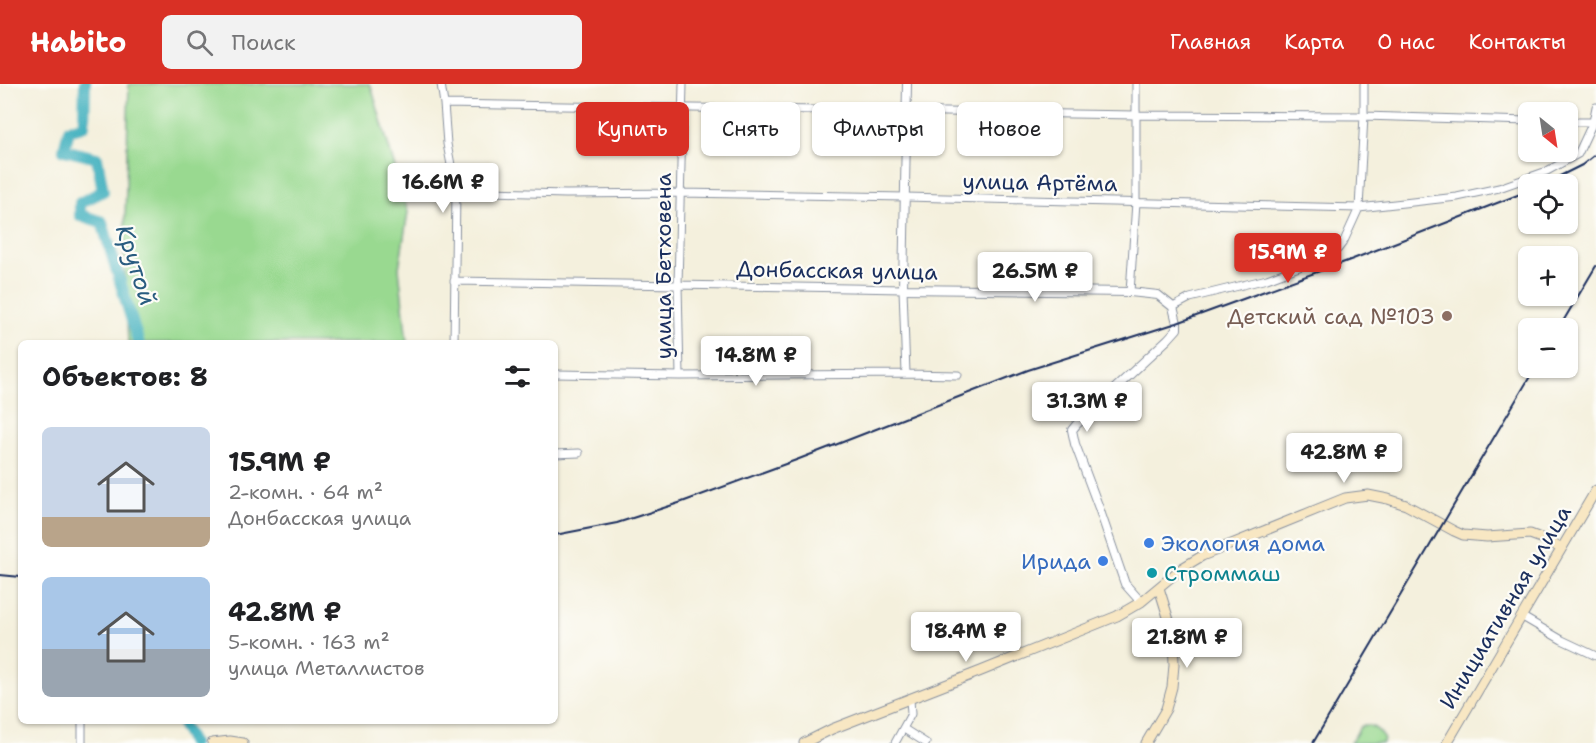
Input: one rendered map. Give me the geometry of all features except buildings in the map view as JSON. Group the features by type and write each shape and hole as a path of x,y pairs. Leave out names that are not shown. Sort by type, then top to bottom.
{"main road":[{"name":"Инициативная улица","path":"1447,743 1596,490"},
{"path":"804,743 832,729 1117,616 1141,602 1182,568 1202,556 1345,498 1368,495 1388,499 1406,505 1463,535 1487,537 1530,534 1549,541 1561,549"},
{"path":"1146,743 1166,709 1172,687 1174,665 1173,633 1159,588"},
{"path":"212,743 230,741 243,743"}],"street":[{"path":"441,84 447,144 456,192 454,340"},
{"name":"улица Бетховена","path":"682,102 683,84"},
{"path":"907,84 907,102"},
{"path":"1130,292 1136,202 1136,84"},
{"path":"1141,602 1125,584 1072,430 1177,329 1173,308 1190,297 1267,279 1323,258 1338,249 1359,208 1364,84"},
{"path":"444,104 576,106"},
{"path":"689,107 812,109"},
{"name":"улица Артёма","path":"456,192 680,193 1359,208 1457,197 1499,188 1547,171 1578,154 1593,122 1596,107"},
{"path":"945,112 1364,116 1518,121"},
{"path":"1578,122 1593,122"},
{"name":"улица Бетховена","path":"680,376 678,285 681,156"},
{"path":"906,156 903,288 906,374"},
{"name":"Донбасская улица","path":"454,281 1130,292 1158,295 1173,308"},
{"path":"558,374 958,375"},
{"path":"558,454 579,453"},
{"path":"1521,616 1562,640 1596,656"},
{"path":"895,743 911,714 910,699"},
{"path":"82,724 82,743"},
{"path":"904,729 926,743"}],"green space":[{"path":"129,84 369,84 371,86 408,212 399,268 407,340 128,340 124,254"},
{"path":"1364,725 1380,732 1384,737 1383,743 1351,743 1360,727"}],"waterway":[{"name":"Крутой","path":"85,84 84,125 69,130 64,150 97,158 103,191 80,203 80,215 102,222 138,340"},
{"name":"Крутой","path":"182,724 192,743"}],"railway":[{"path":"1564,174 1582,165 1596,154"},
{"path":"558,534 617,523 682,502 1028,370 1177,323 1353,259 1518,195"},
{"path":"1565,318 1596,266"},
{"path":"1313,743 1529,378"},
{"path":"0,575 18,577"}],"place":[{"name":"Детский сад №103","path":"1447,316"},
{"name":"Экология дома","path":"1149,543"},
{"name":"Ирида","path":"1103,561"},
{"name":"Строммаш","path":"1152,573"}]}
